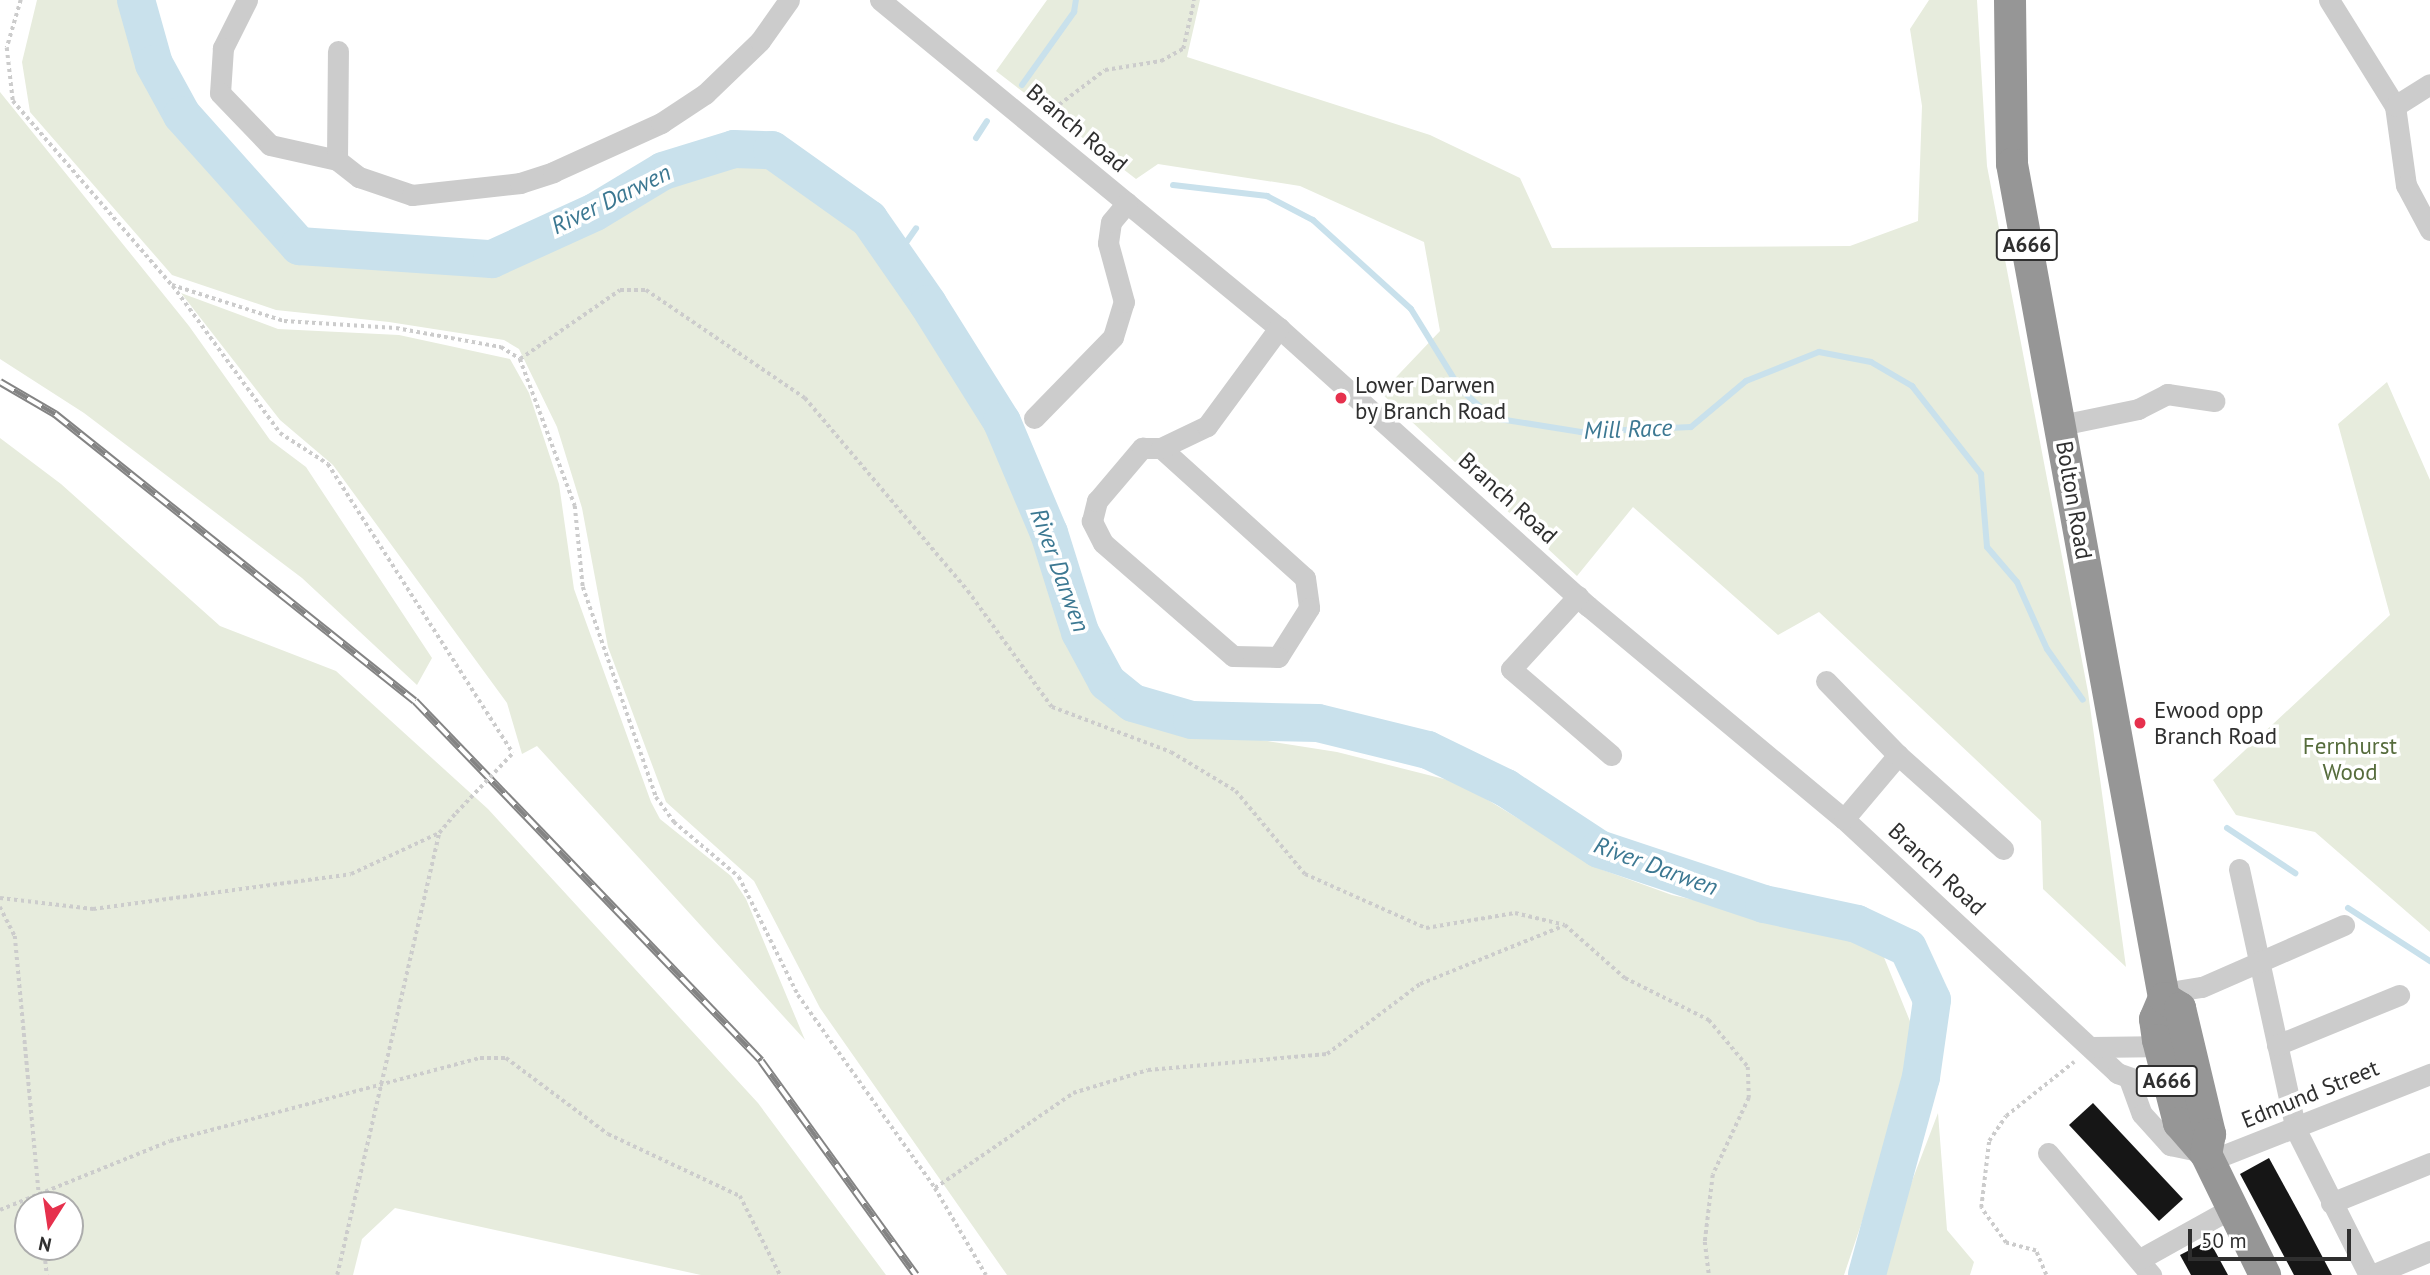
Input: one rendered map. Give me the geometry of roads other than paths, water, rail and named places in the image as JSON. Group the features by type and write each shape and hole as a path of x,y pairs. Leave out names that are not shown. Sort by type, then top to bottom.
{"highway":[{"name":"Bolton Road","path":"2010,0 2012,164 2164,996 2155,1019 2174,1045 2183,1081 2210,1134 2206,1156 2265,1275"}],"street":[{"path":"247,0 223,48 220,93 270,145 337,160 389,191 412,195 520,183 553,172 661,123 705,94 760,41 789,0"},
{"name":"Branch Road","path":"880,0 1279,328 1578,596 1844,818 2129,1079"},
{"path":"2329,0 2395,106 2406,185 2430,230"},
{"path":"337,160 338,51"},
{"path":"2395,106 2430,84"},
{"path":"1034,418 1113,337 1124,302 1108,243 1111,222 1127,203"},
{"path":"1161,448 1305,578 1309,608 1278,657 1233,656 1103,543 1092,521 1097,501 1142,448 1161,448 1207,426 1279,328"},
{"path":"2061,425 2148,406 2167,394 2214,401"},
{"path":"1578,596 1511,669 1611,755"},
{"path":"1826,681 1898,755 2003,849"},
{"path":"1844,818 1898,755"},
{"path":"2239,869 2296,1130 2331,1203 2370,1275 2430,1251"},
{"path":"2164,996 2202,987 2344,925"},
{"path":"2277,1045 2399,995"},
{"path":"2091,1047 2174,1045"},
{"name":"Edmund Street","path":"2206,1156 2296,1130 2430,1074"},
{"path":"2183,1081 2129,1079 2142,1114 2170,1145 2206,1156"},
{"path":"2048,1153 2146,1266 2230,1209"},
{"path":"2331,1203 2430,1163"}],"waterway":[{"name":"River Darwen","path":"136,0 154,64 182,115 299,246 492,259 595,212 663,171 734,149 772,150 869,219 928,304 1002,422 1049,533 1080,632 1107,682 1133,703 1192,720 1318,723 1428,750 1506,788 1599,849 1764,904 1857,924 1908,948 1932,1000 1921,1077 1867,1275"},
{"path":"1022,85 1074,12 1076,0"},
{"path":"976,138 987,121"},
{"name":"Mill Race","path":"1173,185 1267,196 1313,220 1411,309 1461,390 1493,418 1581,432 1691,427 1746,381 1819,352 1871,362 1912,386 1981,474 1987,547 2017,582 2047,649 2083,700"},
{"path":"896,257 916,228"},
{"name":"Mill Race","path":"2227,828 2295,873"},
{"name":"Mill Race","path":"2348,908 2430,961"}],"railway":[{"path":"0,382 55,414 415,701 761,1061 916,1275"}],"place":[{"name":"Lower Darwen by Branch Road","path":"1341,398"},
{"name":"Ewood opp Branch Road","path":"2140,723"}],"park label":[{"name":"Fernhurst Wood","path":"2350,759"}]}
